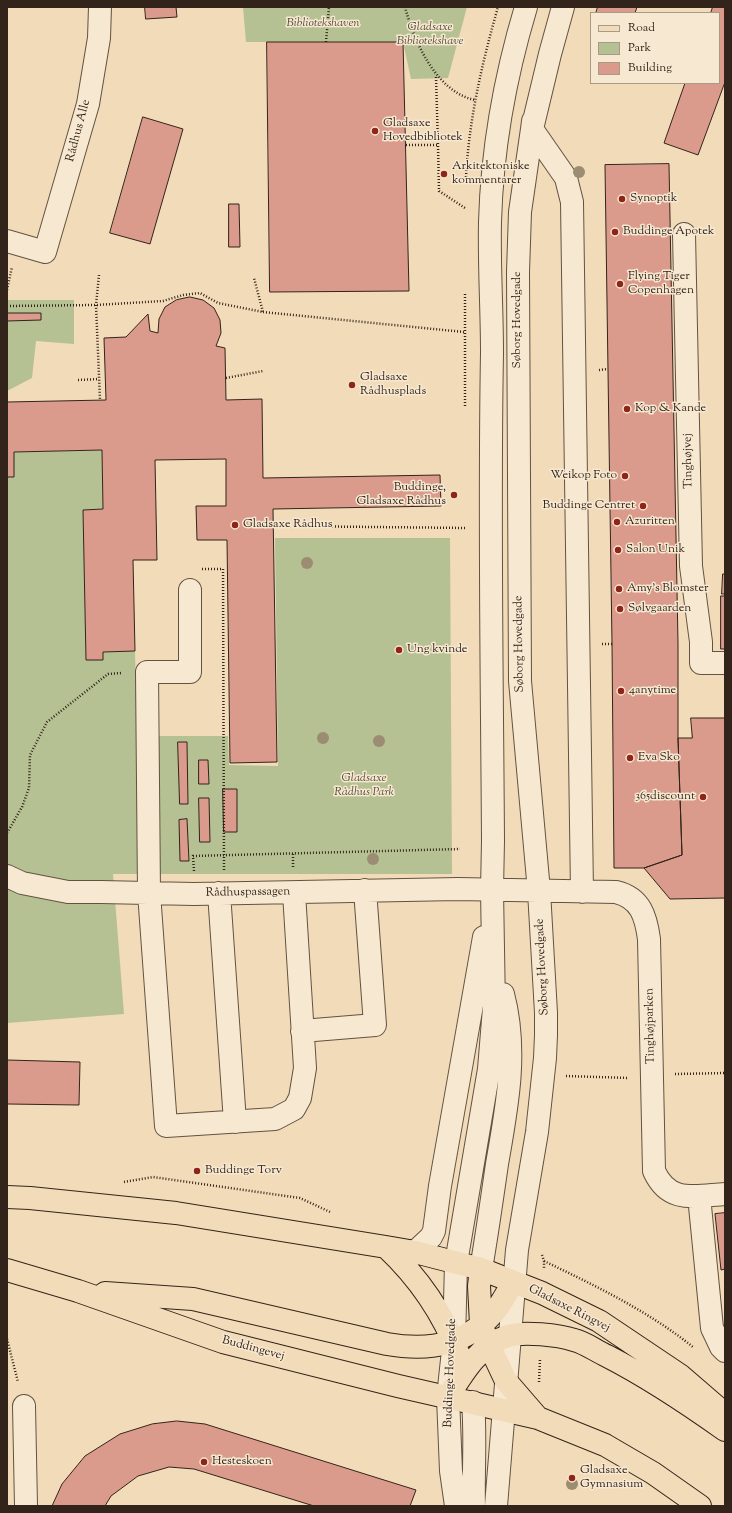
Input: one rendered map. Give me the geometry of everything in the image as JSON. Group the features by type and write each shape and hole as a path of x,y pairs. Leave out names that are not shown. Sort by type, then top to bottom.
{"main road":[{"path":"7,1197 30,1198 176,1214 415,1252"},
{"path":"386,1247 416,1278 427,1294 454,1342 465,1370 473,1402"},
{"name":"Gladsaxe Ringvej","path":"415,1252 481,1269 542,1293 599,1321 680,1376 725,1414"},
{"path":"481,1269 479,1286 481,1324 506,1380 538,1418"},
{"name":"Buddingevej","path":"7,1270 78,1291 223,1342 504,1410"},
{"path":"78,1291 193,1298 402,1346 418,1348 454,1342 481,1324 499,1306 513,1282"},
{"path":"448,1397 465,1370 476,1357 490,1346 510,1335 541,1334 576,1340 622,1364 692,1406 725,1430"},
{"path":"504,1410 538,1418 605,1445 653,1473 700,1506"}],"street":[{"name":"Rådhus Alle","path":"7,241 45,252 88,104 99,38 100,7"},
{"path":"456,1263 489,1069 494,1008 492,890 492,332 490,223 493,166 501,106 514,47 526,7"},
{"path":"550,7 547,16 532,129 566,178 572,202 582,892"},
{"name":"Søborg Hovedgade","path":"513,1282 533,1161 546,1058 546,1013 539,891 520,681 518,272 520,212 532,129 563,7"},
{"name":"Tinghøjvej","path":"684,234 691,566 701,642 702,663 725,663"},
{"path":"190,590 190,672 147,672 149,893 166,1126 275,1119 294,1109 300,1098 305,1074 294,893"},
{"name":"Rådhuspassagen","path":"7,876 22,883 68,892 194,894 458,889 539,891"},
{"path":"302,1031 375,1025 365,890"},
{"path":"415,1252 431,1237 434,1230 440,1186 492,890"},
{"name":"Tinghøjparken","path":"539,891 616,892 631,898 640,908 646,921 649,939 654,1171 660,1183 669,1191 682,1196 725,1194"},
{"path":"222,893 235,1122"},
{"path":"481,1269 510,1078 511,1043 506,1007 494,962"},
{"path":"699,1196 712,1328 721,1347 725,1350"},
{"name":"Buddinge Hovedgade","path":"456,1263 454,1342 448,1397 451,1471 456,1506"},
{"path":"707,1272 725,1292"},
{"path":"496,1506 513,1282"},
{"path":"473,1402 475,1427 473,1474 474,1506"},
{"path":"24,1406 26,1506"}],"path":[{"path":"326,42 329,7"},
{"path":"405,7 408,21 436,76 450,88 468,98 475,100"},
{"path":"436,76 439,191 465,208"},
{"path":"406,145 438,145"},
{"path":"99,275 96,305 100,400"},
{"path":"254,278 263,312"},
{"path":"7,306 96,305 163,301 183,295 200,293 218,303 263,312 464,332"},
{"path":"226,378 263,371"},
{"path":"78,380 99,378"},
{"path":"281,526 491,529"},
{"path":"190,590 200,568 223,569 222,893"},
{"path":"7,833 22,808 29,788 30,755 47,722 108,674 147,672"},
{"path":"194,894 193,856 460,850"},
{"path":"566,1076 636,1078 652,1073 725,1073"},
{"path":"544,1261 621,1299 674,1332 697,1350"},
{"path":"538,1418 541,1334"},
{"path":"7,1339 24,1406"}],"green space":[{"name":"Gladsaxe Bibliotekshave","path":"243,7 467,7 448,78 411,79 403,42 246,42"},
{"path":"7,300 74,300 74,344 36,341 32,378 7,391"},
{"name":"Gladsaxe Rådhus Park","path":"102,450 103,509 83,510 86,660 103,660 103,652 135,651 137,736 228,736 229,765 278,766 275,538 450,538 452,874 113,874 124,1014 7,1023 7,477 14,477 14,452"}],"building":[{"path":"145,7 176,7 177,17 146,19"},
{"path":"598,7 637,7 635,12 596,12"},
{"path":"713,7 725,7 725,82 698,155 664,143 685,84 720,84 720,12 711,12"},
{"path":"267,42 403,42 409,291 270,292"},
{"path":"143,117 183,129 150,244 110,233"},
{"name":"Buddinge Centret","path":"669,164 678,643 678,738 682,855 644,868 614,868 605,165"},
{"path":"229,204 239,204 240,247 229,247"},
{"name":"Gladsaxe Rådhus","path":"190,297 203,300 214,308 220,320 221,333 216,346 225,348 226,400 262,399 263,478 440,475 441,506 273,509 277,762 230,763 227,540 197,540 196,506 226,506 226,459 155,460 157,560 133,560 135,651 103,652 103,660 86,660 83,510 103,509 102,450 14,452 14,477 7,477 7,402 106,400 104,338 126,337 148,314 150,331 158,333 159,319 165,307 176,300"},
{"path":"7,313 41,313 41,320 7,321"},
{"path":"723,574 725,574 725,594 722,594"},
{"path":"721,596 725,596 725,649 721,649"},
{"name":"365discount","path":"691,718 725,718 725,898 670,899 644,868 682,855 678,738 692,738"},
{"path":"178,742 187,742 188,804 180,804"},
{"path":"199,760 208,760 209,784 199,784"},
{"path":"223,789 237,789 237,832 224,832"},
{"path":"199,798 209,798 210,842 200,842"},
{"path":"187,819 189,861 180,861 179,820"},
{"path":"7,1060 80,1062 79,1105 7,1104"},
{"path":"725,1213 725,1269 721,1270 715,1214"},
{"name":"Hesteskoen","path":"177,1421 205,1424 416,1490 410,1506 314,1506 194,1469 169,1467 138,1476 111,1496 105,1506 52,1506 62,1484 85,1456 120,1434 152,1424"}],"place":[{"name":"Gladsaxe Hovedbibliotek","path":"375,131"},
{"name":"Arkitektoniske kommentarer","path":"444,174"},
{"name":"Synoptik","path":"622,199"},
{"name":"Buddinge Apotek","path":"615,232"},
{"name":"Flying Tiger Copenhagen","path":"620,284"},
{"name":"Gladsaxe Rådhusplads","path":"352,385"},
{"name":"Kop & Kande","path":"627,409"},
{"name":"Weikop Foto","path":"625,476"},
{"name":"Buddinge, Gladsaxe Rådhus","path":"454,495"},
{"name":"Buddinge Centret","path":"643,506"},
{"name":"Azuritten","path":"617,522"},
{"name":"Gladsaxe Rådhus","path":"235,525"},
{"name":"Salon Unik","path":"618,550"},
{"name":"Amy's Blomster","path":"619,589"},
{"name":"Sølvgaarden","path":"620,609"},
{"name":"Ung kvinde","path":"399,650"},
{"name":"4anytime","path":"621,691"},
{"name":"Eva Sko","path":"630,758"},
{"name":"365discount","path":"703,797"},
{"name":"Buddinge Torv","path":"197,1171"},
{"name":"Hesteskoen","path":"204,1462"},
{"name":"Gladsaxe Gymnasium","path":"572,1478"}],"park label":[{"name":"Bibliotekshaven","path":"323,24"}]}
